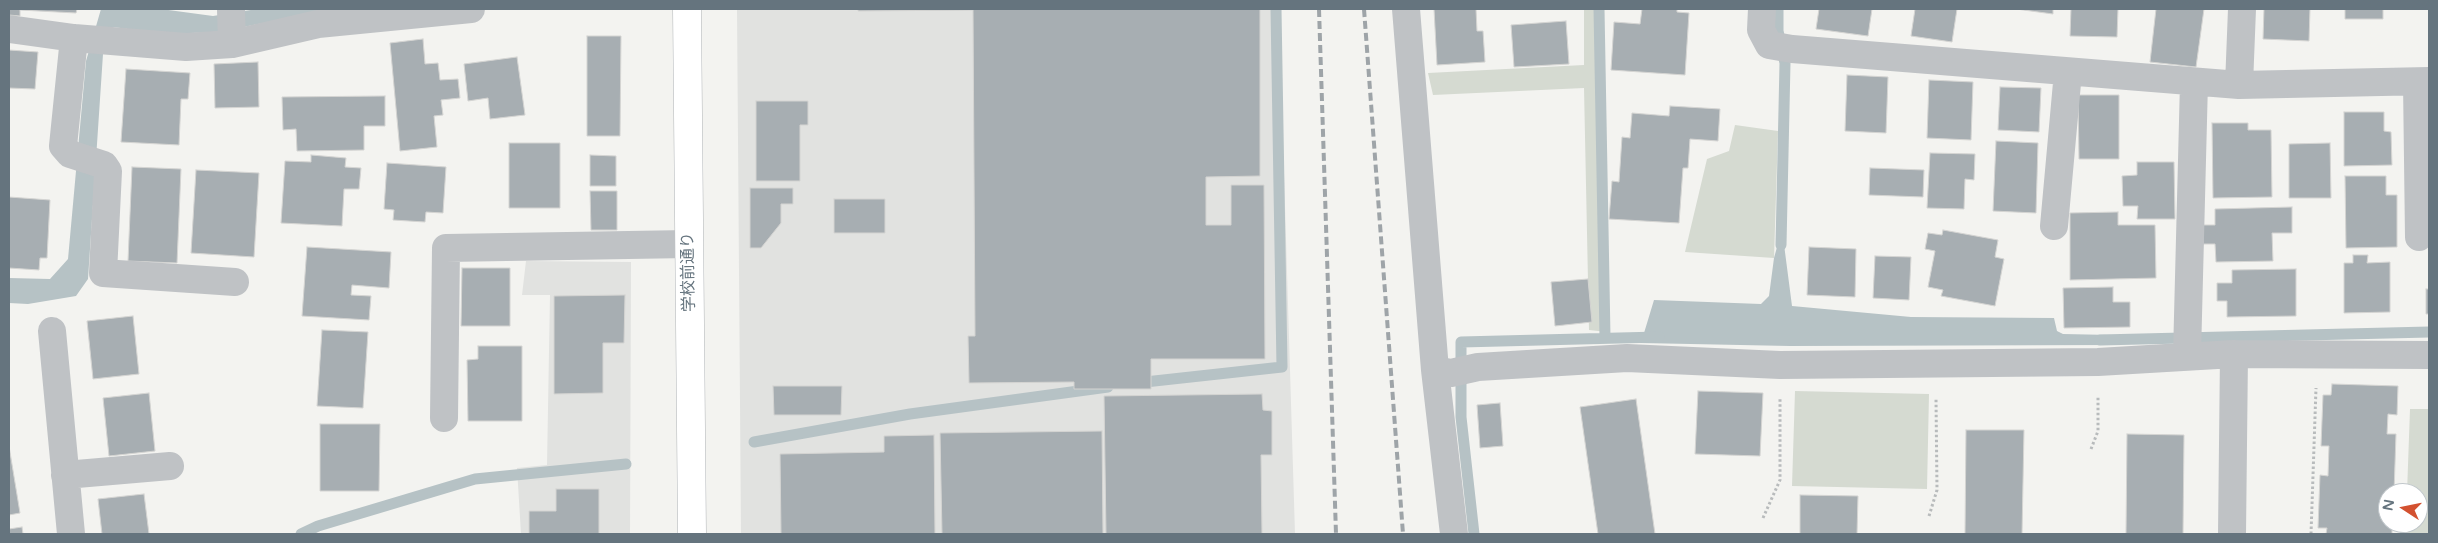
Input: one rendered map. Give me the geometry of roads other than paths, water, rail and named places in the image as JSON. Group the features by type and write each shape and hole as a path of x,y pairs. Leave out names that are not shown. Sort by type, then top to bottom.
{"main road":[{"name":"学校前通り","path":"687,9 692,534"}],"street":[{"path":"231,9 232,44"},
{"path":"9,29 186,47 232,44 318,24 471,9"},
{"path":"1406,9 1443,371 1454,534"},
{"path":"1762,9 1761,30 1780,47 2239,85 2423,82 2419,237"},
{"path":"2239,85 2242,9"},
{"path":"93,38 63,146 70,154 104,165 108,171 103,273 236,282"},
{"path":"2054,226 2068,72"},
{"path":"2187,355 2194,82"},
{"path":"444,418 446,248 689,244"},
{"path":"52,331 71,534"},
{"path":"1443,371 1478,367 1627,358 1780,365 2098,362 2187,355 2234,354 2429,355"},
{"path":"2232,534 2234,354"},
{"path":"66,474 170,466"}],"waterway":[{"path":"1136,383 1282,367 1276,9"},
{"path":"1599,9 1605,337"},
{"path":"1778,9 1778,31 1785,63 1781,245"},
{"path":"2100,340 2429,332"},
{"path":"1474,534 1461,417 1461,342 1659,337"},
{"path":"754,442 910,414 1108,387"},
{"path":"301,534 318,526 475,479 626,464"}],"railway":[{"path":"1319,9 1336,534"},
{"path":"1364,9 1403,534"}]}
